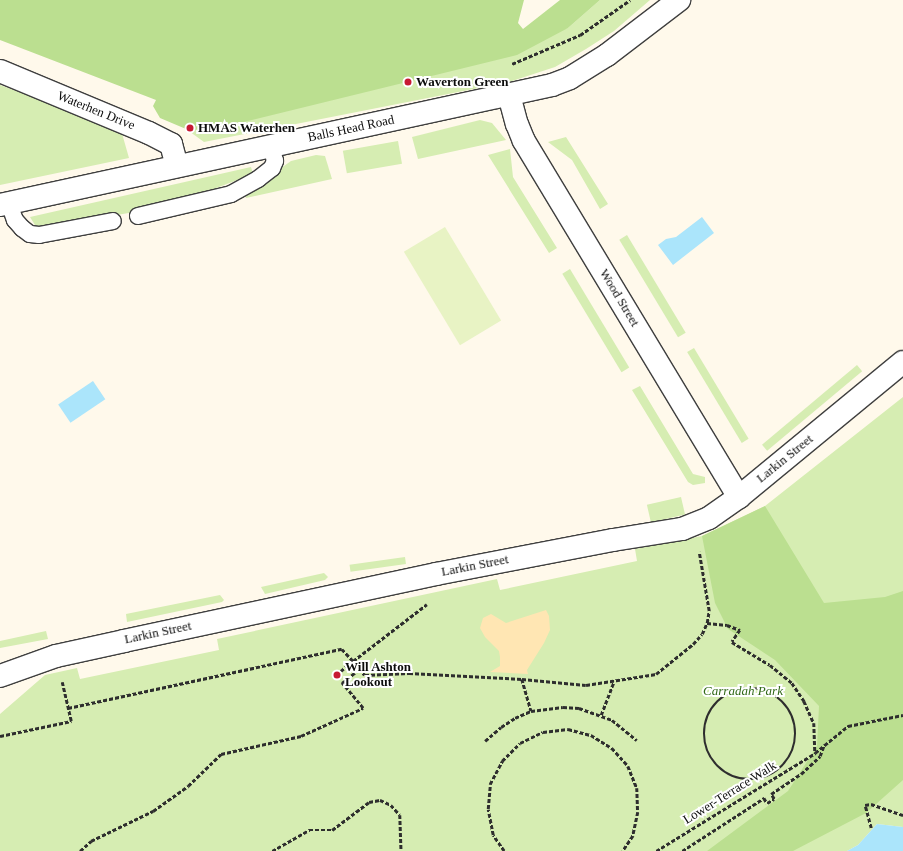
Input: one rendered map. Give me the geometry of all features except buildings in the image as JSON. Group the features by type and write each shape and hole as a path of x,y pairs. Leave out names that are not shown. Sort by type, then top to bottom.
{"street":[{"name":"Balls Head Road","path":"5,204 552,85 570,78 607,55 679,0"},
{"name":"Waterhen Drive","path":"0,71 149,133 171,144 177,166"},
{"name":"Wood Street","path":"509,95 517,124 524,141 739,497"},
{"name":"Larkin Street","path":"0,676 56,656 117,642 436,574 613,540 682,529 709,518 739,497 903,362"}],"lane":[{"path":"138,216 231,194 258,179 272,168 275,161 271,146"},
{"path":"5,204 15,220 30,234 39,235 113,221"}],"path":[{"path":"505,67 580,35 630,0"},
{"path":"68,708 342,649 365,675 409,673 522,678 586,685 656,674 693,644 702,634 707,623 709,611 699,552"},
{"path":"337,674 433,600"},
{"path":"707,623 728,625 740,630 732,642 770,665 792,683 804,701 814,723 815,753"},
{"path":"80,851 90,841 153,811 188,786 220,754 301,736 363,708 342,683 359,669"},
{"path":"522,678 531,711"},
{"path":"0,736 71,720 62,680"},
{"path":"601,715 614,681"},
{"path":"747,687 762,689 776,695 787,705 794,718 796,733 794,748 788,762 777,774 762,779 746,780 731,776 718,768 709,755 704,741 704,725 710,710 719,698 732,691 747,687"},
{"path":"485,741 501,727 531,711 563,706 579,708 601,715 625,728 637,740"},
{"name":"Lower-Terrace Walk","path":"656,851 777,774 815,753 824,744 848,726 903,715"},
{"path":"504,851 493,834 488,810 490,784 502,761 520,743 543,732 568,730 591,735 612,748 628,766 637,788 638,812 633,836 623,851"},
{"path":"682,851 764,798 767,803 774,799 771,794 801,774 820,756 824,744"},
{"path":"272,851 309,830 332,830 369,802 380,800 391,806 400,815 401,851"},
{"path":"871,828 865,805 871,804 903,815"}],"green space":[{"path":"0,0 524,0 518,23 523,29 560,0 600,0 568,28 517,55 207,131 186,129 160,118 153,106 156,100 0,40"},
{"path":"600,0 650,0 614,31 586,49 555,67 509,82 204,142 186,129 207,131 568,28"},
{"path":"0,85 121,130 129,158 0,185"},
{"path":"480,120 492,123 506,140 418,159 412,137"},
{"path":"566,137 608,204 600,209 572,160 548,142"},
{"path":"398,141 402,164 347,173 343,151"},
{"path":"510,149 513,177 557,248 549,253 488,155"},
{"path":"316,155 325,156 332,179 246,198 245,194 291,161"},
{"path":"251,167 253,174 169,206 117,215 100,215 38,230 30,217"},
{"path":"445,227 501,320 460,345 404,252"},
{"path":"627,235 686,333 678,337 619,240"},
{"path":"570,269 629,368 622,372 562,274"},
{"path":"694,348 749,439 742,443 687,352"},
{"path":"857,365 862,371 767,451 762,445"},
{"path":"640,386 693,474 705,477 705,483 693,485 688,482 632,390"},
{"name":"Carradah Park","path":"903,397 903,827 877,824 858,845 847,851 0,851 0,714 45,675 77,668 80,679 219,650 217,639 497,579 500,590 637,561 635,549 702,536 765,506"},
{"path":"681,497 685,515 651,522 647,505"},
{"path":"765,506 824,603 885,597 903,591 903,780 866,813 793,851 707,851 788,791 817,746 819,706 775,660 728,629 715,603 702,536"},
{"path":"405,557 406,564 351,572 350,565"},
{"path":"324,573 328,577 325,580 265,594 261,587"},
{"path":"220,595 224,600 222,602 127,622 126,614"},
{"path":"46,631 48,639 0,648 0,641"}],"sand":[{"path":"546,610 549,616 550,630 544,643 527,670 528,674 490,672 500,666 500,657 499,651 485,637 480,628 483,618 491,614 506,623"}],"water":[{"path":"702,217 714,233 673,265 658,245 666,239 676,237"},
{"path":"93,381 105,399 70,423 58,404"},
{"path":"877,824 903,827 903,851 847,851 858,845"}],"place":[{"name":"Waverton Green","path":"408,82"},
{"name":"HMAS Waterhen","path":"190,128"},
{"name":"Will Ashton Lookout","path":"337,675"}]}
